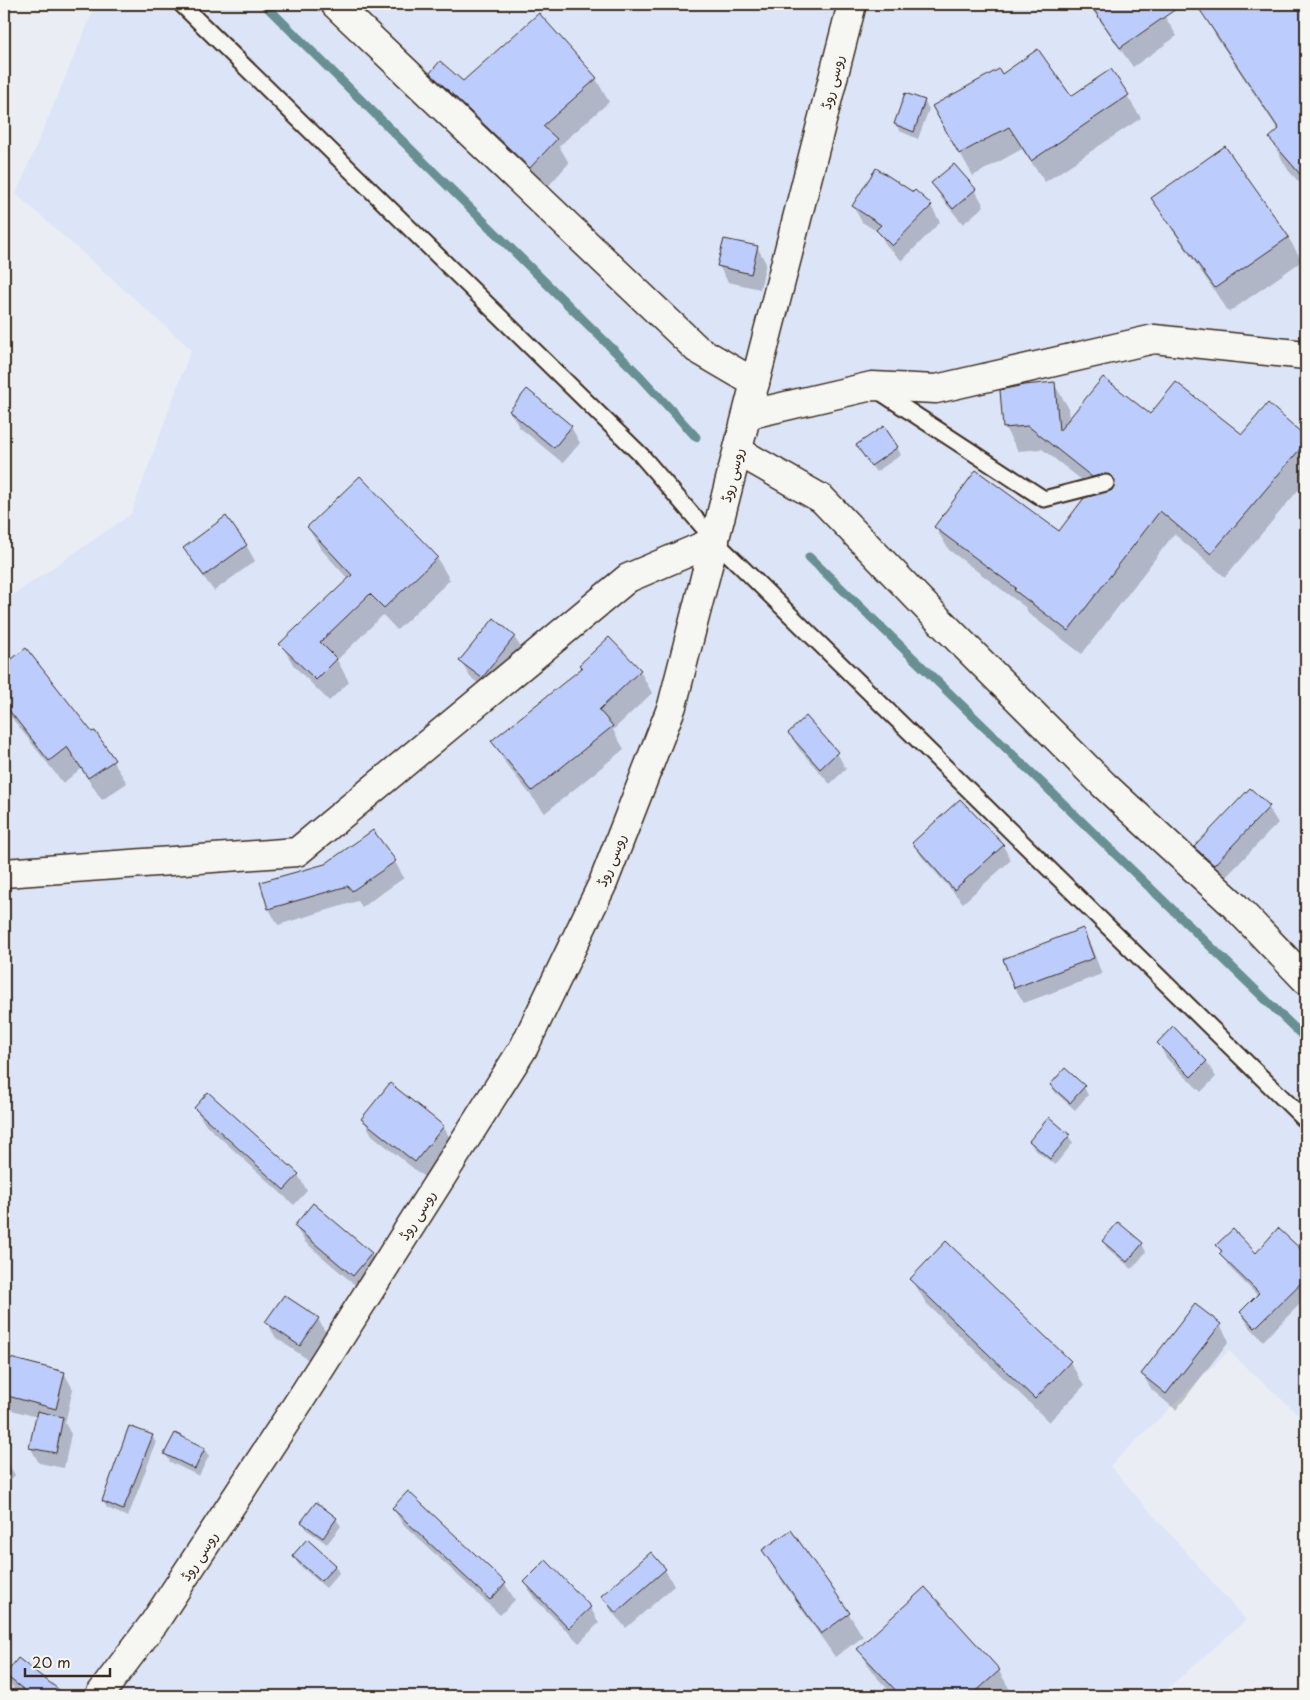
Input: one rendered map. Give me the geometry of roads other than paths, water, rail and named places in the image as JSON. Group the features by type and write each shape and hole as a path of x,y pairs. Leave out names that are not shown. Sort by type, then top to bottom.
{"street":[{"path":"335,4 698,349 756,383"},
{"name":"روسی روڈ","path":"99,1696 154,1623 304,1394 524,1046 603,883 672,706 852,4"},
{"path":"747,415 872,386 936,389 1154,339 1306,355"},
{"path":"738,451 822,499 1104,785 1235,906 1306,980"},
{"path":"4,873 297,852 628,578 715,541"},
{"name":"روسی روڈ","path":"116,1696 154,1623"}],"lane":[{"path":"182,4 641,455 715,541 1306,1121"},
{"path":"872,386 1044,499 1106,483"}],"waterway":[{"path":"264,4 640,376 696,437"},
{"path":"809,557 1306,1039"}]}
